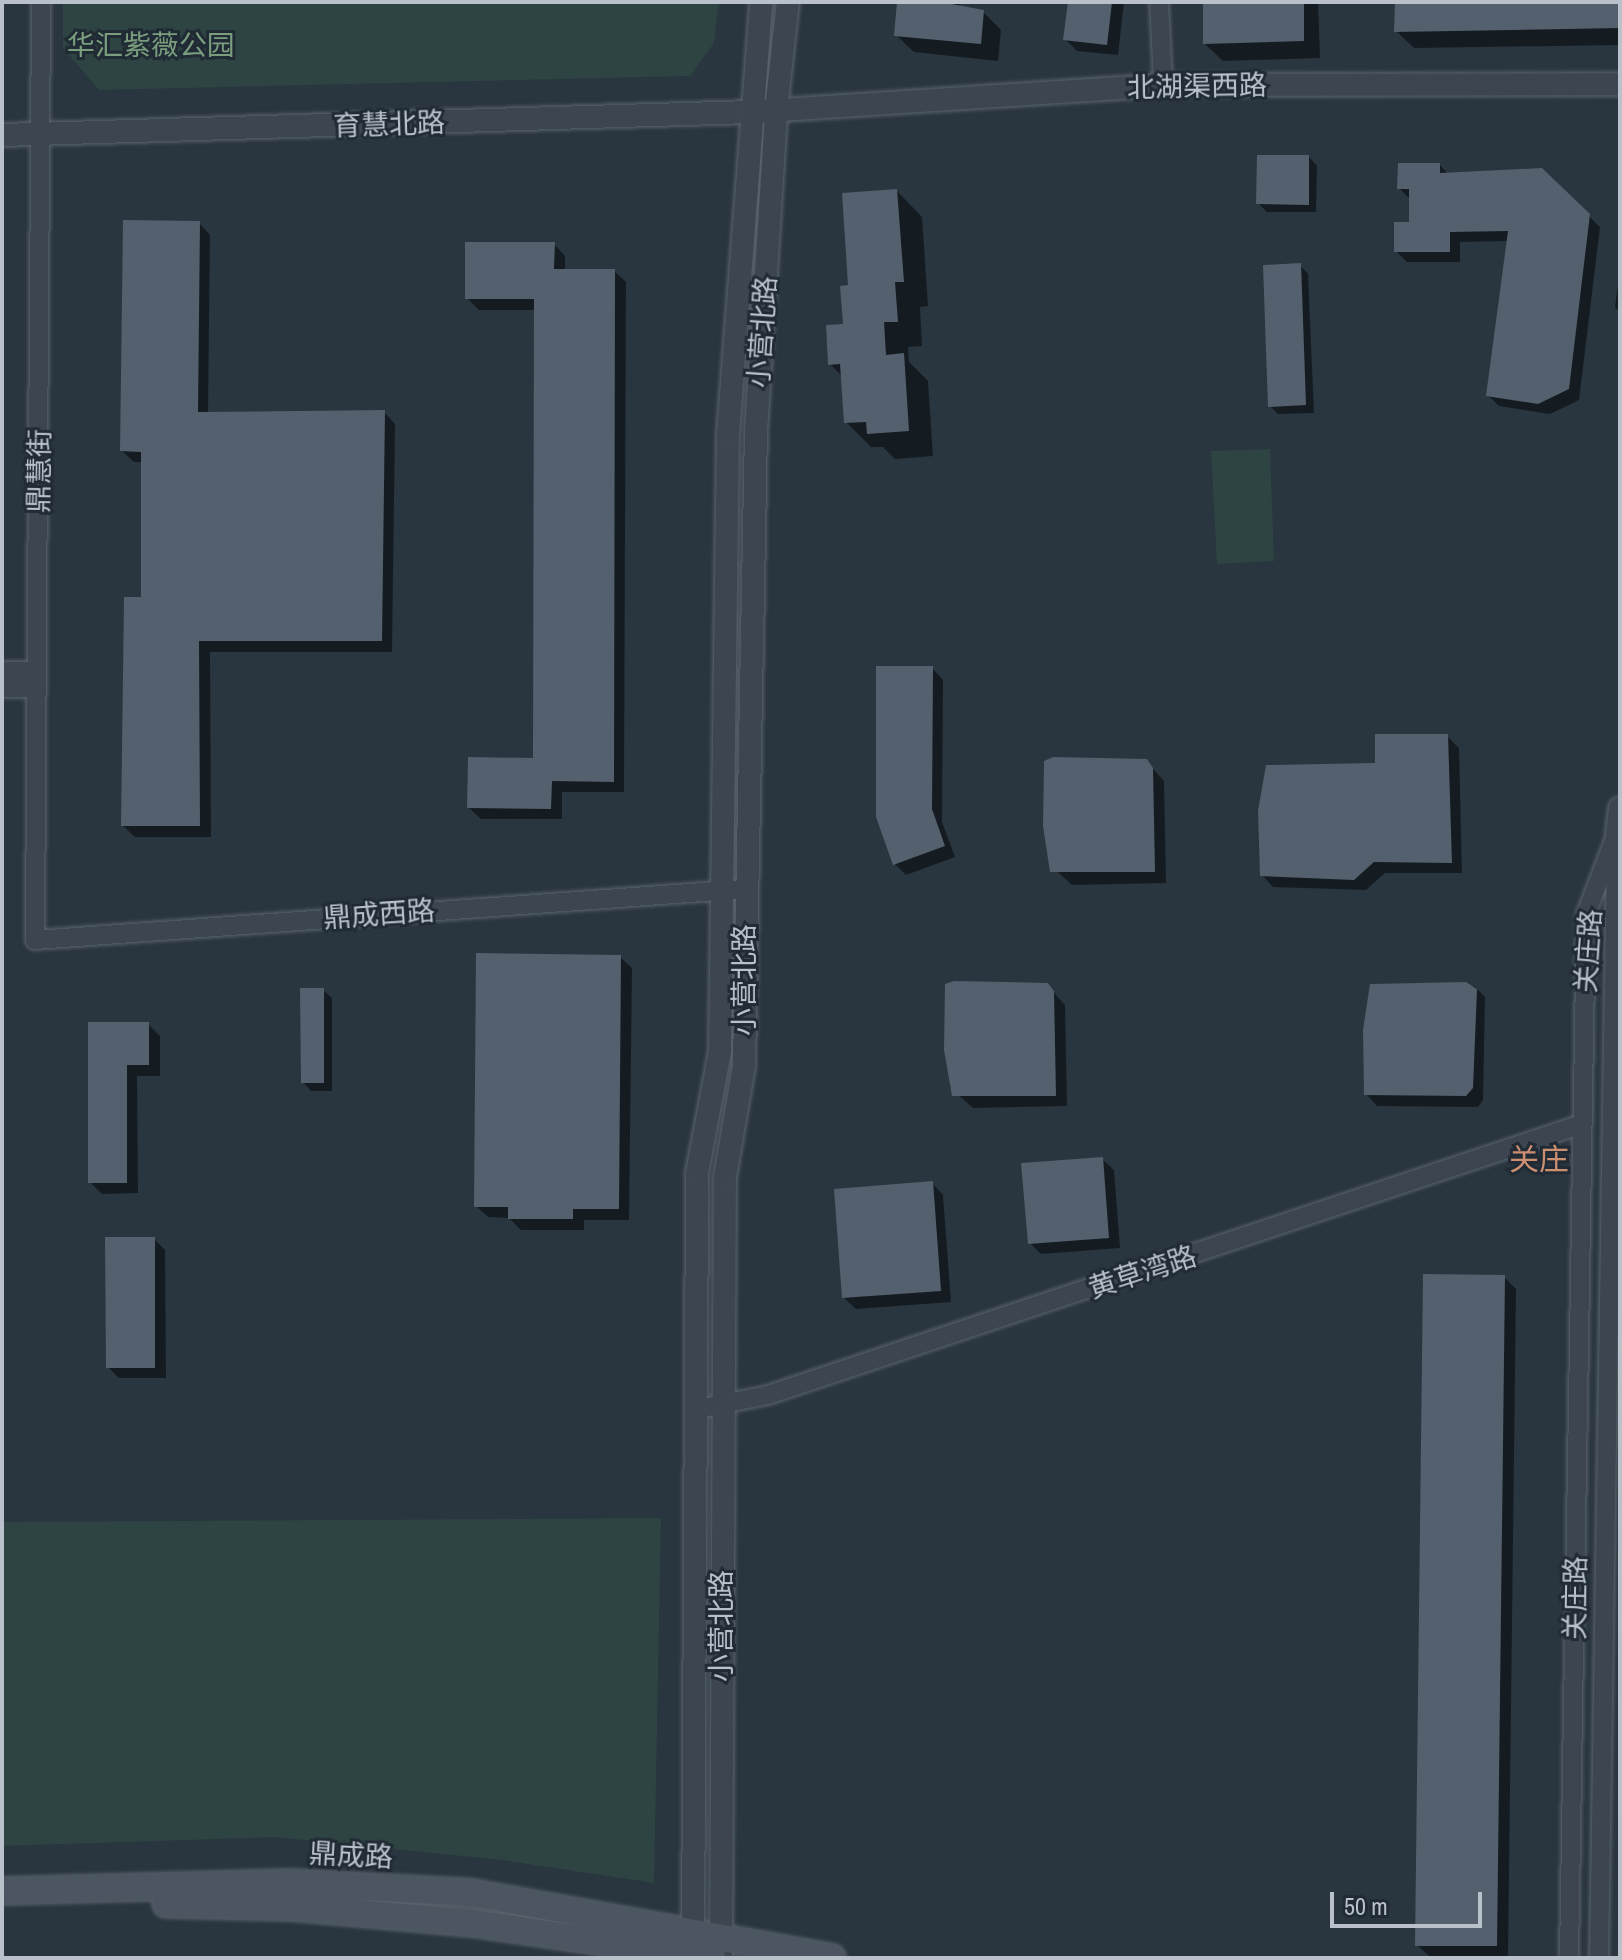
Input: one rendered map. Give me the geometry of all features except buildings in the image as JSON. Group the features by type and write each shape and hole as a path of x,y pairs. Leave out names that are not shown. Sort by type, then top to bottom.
{"main road":[{"name":"鼎成路","path":"2,1891 290,1883 472,1893 708,1948"},
{"name":"鼎成路","path":"2,1906 292,1907 708,1948"},
{"path":"708,1948 832,1958"}],"street":[{"name":"鼎慧街","path":"35,940 41,2"},
{"name":"小营北路","path":"708,1948 725,1177 744,1066 733,889 728,434 749,112 761,2"},
{"name":"小营北路","path":"708,1948 697,1173 720,1051 733,889 756,432 776,110 788,2"},
{"path":"1159,2 1163,85"},
{"name":"北湖渠西路","path":"776,110 1163,85 1620,84"},
{"name":"育慧北路","path":"2,135 776,110"},
{"path":"2,671 37,679"},
{"path":"2,688 37,679"},
{"path":"1618,833 1620,808"},
{"name":"关庄路","path":"1569,1958 1586,914 1618,833"},
{"name":"关庄路","path":"1599,1958 1612,1580 1618,833"},
{"name":"鼎成西路","path":"35,940 733,889"},
{"name":"黄草湾路","path":"699,1409 721,1401 768,1395 1582,1124"},
{"path":"1575,1581 1612,1580"}],"green space":[{"name":"华汇紫薇公园","path":"63,2 719,2 714,43 690,76 99,90 63,48"},
{"path":"1270,449 1274,561 1217,564 1211,451"},
{"path":"661,1518 654,1883 502,1860 275,1837 2,1846 4,1522"}],"district":[{"name":"关庄","path":"1539,1159"}]}
